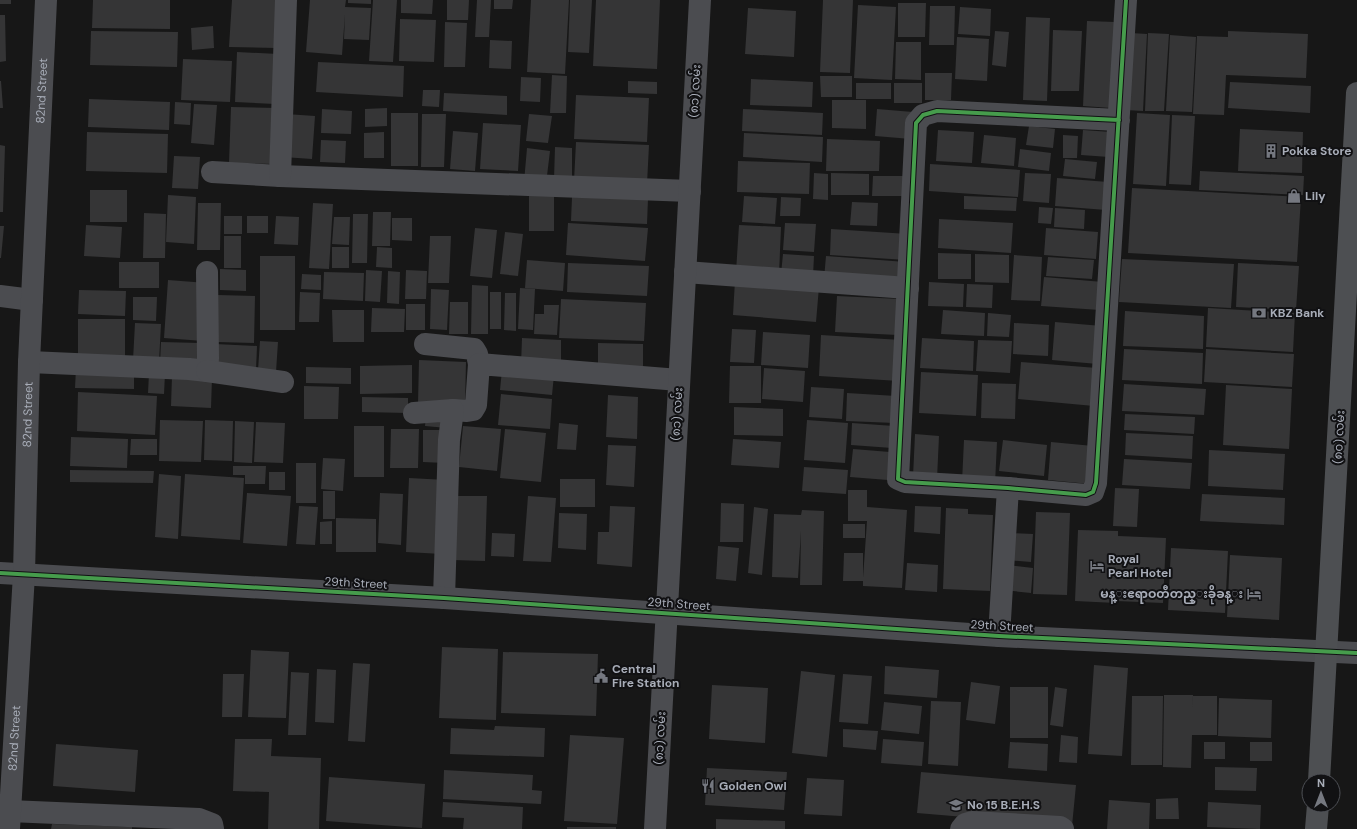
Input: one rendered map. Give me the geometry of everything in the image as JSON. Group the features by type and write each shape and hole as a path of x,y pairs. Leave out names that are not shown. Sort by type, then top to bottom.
{"main road":[{"name":"(၈၀) လမ်း","path":"1319,773 1353,226 1357,93"},
{"path":"1316,829 1317,813"}],"street":[{"name":"82nd Street","path":"7,809 24,574 29,362 46,0"},
{"path":"280,176 286,0"},
{"name":"(၈၁) လမ်း","path":"655,829 700,0"},
{"path":"1119,120 937,110 923,115 916,123 898,479 905,482 1008,488 1086,495 1093,492 1096,483 1119,120 1126,0"},
{"path":"212,172 280,176 690,191"},
{"path":"207,272 207,371"},
{"path":"685,272 908,288"},
{"path":"0,296 32,300"},
{"path":"414,413 453,410 467,411 473,410 476,405 479,364 477,354 474,349 425,344"},
{"path":"29,362 189,369 283,382"},
{"path":"479,364 679,380"},
{"path":"444,598 449,440 453,410"},
{"path":"999,636 1008,488"},
{"name":"29th Street","path":"0,573 444,598 999,636 1357,653"},
{"path":"7,809 199,819 212,824 213,829"},
{"path":"961,829 965,824 972,822 1060,827 1063,829"}],"building":[{"path":"0,0 11,0 11,4 0,4"},
{"path":"93,0 170,0 170,29 92,28"},
{"path":"232,0 278,0 276,48 229,47"},
{"path":"310,0 346,0 345,7 371,8 369,40 344,39 345,14 342,55 306,52"},
{"path":"348,0 371,0 371,4 348,3"},
{"path":"373,0 397,0 393,62 369,61"},
{"path":"401,0 433,0 432,14 401,13"},
{"path":"447,0 469,0 468,20 447,20"},
{"path":"477,0 491,0 489,37 475,37"},
{"path":"494,0 513,0 512,9 494,9"},
{"path":"531,0 569,0 565,74 527,72"},
{"path":"570,0 592,0 589,53 568,52"},
{"path":"596,0 660,0 657,69 593,66"},
{"path":"823,0 853,0 850,73 820,72"},
{"path":"898,3 926,3 925,37 898,37"},
{"path":"858,5 896,7 892,80 854,78"},
{"path":"930,6 955,6 954,45 929,45"},
{"path":"960,7 991,9 990,36 958,34"},
{"path":"748,8 796,11 794,57 745,54"},
{"path":"0,15 5,15 6,61 0,62"},
{"path":"1026,17 1050,18 1047,101 1023,100"},
{"path":"400,19 436,20 434,62 399,61"},
{"path":"1087,21 1115,22 1111,108 1083,106"},
{"path":"445,22 467,23 465,67 444,67"},
{"path":"213,26 214,48 192,50 191,28"},
{"path":"1053,30 1082,31 1079,91 1051,91"},
{"path":"91,31 178,32 177,67 90,65"},
{"path":"995,31 1009,32 1006,67 992,65"},
{"path":"1228,31 1308,34 1306,78 1226,75 1224,115 1193,114 1197,36 1228,37"},
{"path":"1131,33 1147,34 1143,111 1126,110"},
{"path":"1148,33 1169,34 1164,111 1145,111"},
{"path":"1170,35 1196,37 1192,112 1166,111"},
{"path":"957,37 989,39 987,81 955,79"},
{"path":"490,40 512,41 511,69 489,68"},
{"path":"896,42 921,42 921,80 895,79"},
{"path":"237,52 278,54 275,104 235,102"},
{"path":"183,59 232,61 230,102 181,100"},
{"path":"318,62 404,66 403,97 316,92"},
{"path":"925,73 952,73 951,100 925,100"},
{"path":"552,75 567,76 566,113 550,113"},
{"path":"820,76 852,76 852,97 821,97"},
{"path":"521,77 541,78 540,102 520,101"},
{"path":"751,79 813,82 812,107 750,105"},
{"path":"1,81 3,108 0,108"},
{"path":"628,81 657,82 657,94 628,93"},
{"path":"1230,82 1311,86 1310,113 1228,108"},
{"path":"856,83 891,83 891,99 856,99"},
{"path":"894,83 922,83 922,103 894,103"},
{"path":"423,90 440,90 439,107 422,106"},
{"path":"444,93 507,96 507,115 443,111"},
{"path":"576,95 649,98 647,142 574,139"},
{"path":"89,99 170,102 169,130 88,127"},
{"path":"832,100 866,100 866,129 832,128"},
{"path":"175,102 191,103 190,125 174,124"},
{"path":"194,104 217,105 214,145 191,143"},
{"path":"231,107 276,108 274,164 229,163"},
{"path":"387,108 387,126 365,127 365,109"},
{"path":"322,109 352,111 351,134 321,133"},
{"path":"743,109 823,113 822,135 742,131"},
{"path":"877,109 913,112 911,139 875,136"},
{"path":"391,113 418,113 418,166 391,166"},
{"path":"1137,113 1170,115 1166,186 1133,184"},
{"path":"286,114 315,116 312,159 283,157"},
{"path":"422,114 446,114 444,167 421,167"},
{"path":"529,114 552,116 548,143 526,141"},
{"path":"1172,115 1195,116 1191,185 1169,184"},
{"path":"483,123 521,125 518,171 480,169"},
{"path":"1029,126 1055,129 1053,148 1026,145"},
{"name":"Pokka Store","path":"1240,129 1303,132 1302,173 1238,171"},
{"path":"938,130 974,132 972,163 936,161"},
{"path":"1083,130 1111,132 1109,157 1081,155"},
{"path":"453,131 478,133 475,171 450,169"},
{"path":"87,132 168,134 167,173 86,171"},
{"path":"384,132 384,158 364,158 364,133"},
{"path":"744,133 823,137 822,162 743,157"},
{"path":"984,135 1016,138 1014,166 981,163"},
{"path":"1063,135 1078,136 1077,158 1063,158"},
{"path":"827,139 880,141 879,171 826,171"},
{"path":"321,140 346,141 345,163 320,162"},
{"path":"576,142 649,145 647,184 574,181"},
{"path":"0,145 5,146 3,212 0,212"},
{"path":"555,147 572,148 572,180 554,179"},
{"path":"527,148 550,151 546,184 524,182"},
{"path":"1020,149 1051,153 1049,171 1018,167"},
{"path":"174,156 200,157 198,189 172,188"},
{"path":"1065,159 1097,162 1095,179 1063,176"},
{"path":"738,161 810,163 809,194 737,192"},
{"path":"930,164 1020,170 1018,197 929,191"},
{"path":"1200,171 1304,176 1303,195 1199,190"},
{"path":"814,173 828,174 828,200 813,199"},
{"path":"831,173 869,174 869,195 831,195"},
{"path":"1025,173 1051,174 1049,203 1023,201"},
{"path":"873,176 910,176 910,196 872,196"},
{"path":"1057,178 1108,182 1106,210 1055,206"},
{"path":"1132,188 1301,197 1297,262 1128,253"},
{"path":"90,190 127,190 127,222 90,222"},
{"path":"168,195 196,197 194,244 166,242"},
{"path":"529,196 554,196 554,231 529,231"},
{"path":"744,196 777,198 775,224 742,222"},
{"path":"964,196 1017,198 1016,211 964,209"},
{"path":"572,197 648,199 647,224 571,221"},
{"path":"781,197 801,198 800,216 780,216"},
{"path":"852,202 878,203 877,226 850,225"},
{"path":"198,203 221,203 220,250 197,250"},
{"path":"313,203 333,204 329,269 309,268"},
{"path":"1039,207 1053,208 1051,224 1038,223"},
{"path":"1055,208 1085,210 1084,229 1054,227"},
{"path":"373,212 391,212 390,246 372,246"},
{"path":"144,213 166,214 165,258 143,258"},
{"path":"353,214 368,214 367,263 352,263"},
{"path":"224,216 242,216 242,234 224,234"},
{"path":"247,216 268,216 268,233 247,233"},
{"path":"276,216 299,217 298,245 274,244"},
{"path":"334,217 350,217 349,245 332,244"},
{"path":"392,218 412,218 412,241 392,240"},
{"path":"939,219 1013,223 1011,253 938,248"},
{"path":"568,223 648,228 645,261 566,255"},
{"path":"785,223 816,224 814,252 783,250"},
{"path":"86,225 122,227 120,258 84,256"},
{"path":"739,225 781,227 779,275 736,272"},
{"path":"0,226 4,226 1,258 0,258"},
{"path":"475,228 497,230 492,278 470,276"},
{"path":"1046,228 1098,232 1096,259 1044,255"},
{"path":"831,229 908,234 906,260 830,255"},
{"path":"505,232 523,234 518,276 500,274"},
{"path":"224,236 241,236 241,268 224,268"},
{"path":"430,236 451,236 449,283 428,283"},
{"path":"332,247 349,247 349,268 332,268"},
{"path":"377,247 392,248 392,268 376,267"},
{"path":"938,253 971,254 971,279 938,279"},
{"path":"783,254 814,256 813,276 781,274"},
{"path":"975,254 1009,255 1009,283 975,282"},
{"path":"1014,255 1042,257 1040,301 1011,300"},
{"path":"260,256 295,256 295,330 260,330"},
{"path":"826,256 906,262 905,285 824,279"},
{"path":"1048,257 1094,260 1092,279 1046,276"},
{"path":"1122,259 1234,264 1231,308 1119,302"},
{"path":"527,260 565,263 563,291 525,288"},
{"path":"119,262 159,262 159,288 119,288"},
{"path":"568,263 649,266 647,296 567,292"},
{"path":"1238,263 1299,266 1296,310 1236,307"},
{"path":"220,269 246,270 246,291 220,290"},
{"path":"366,270 382,271 380,302 365,301"},
{"path":"406,270 427,271 426,299 405,299"},
{"path":"388,271 400,272 399,304 387,303"},
{"path":"324,272 364,273 363,301 323,299"},
{"path":"302,274 321,275 321,290 301,289"},
{"path":"1044,277 1103,282 1100,310 1041,306"},
{"path":"168,280 207,283 203,341 164,338"},
{"path":"735,280 819,287 816,322 733,315"},
{"path":"929,282 964,284 963,307 928,306"},
{"path":"967,284 993,285 992,308 966,307"},
{"path":"472,285 488,286 488,334 471,334"},
{"path":"520,288 535,289 533,330 518,329"},
{"path":"431,289 449,290 447,330 430,329"},
{"path":"79,290 126,291 125,316 78,314"},
{"path":"300,292 320,293 319,322 299,322"},
{"path":"490,292 501,292 501,329 490,329"},
{"path":"505,293 516,293 516,331 504,330"},
{"path":"218,295 255,296 254,343 217,342"},
{"path":"837,296 900,299 898,335 835,332"},
{"path":"133,297 157,297 156,321 133,320"},
{"path":"561,299 646,303 644,341 559,338"},
{"path":"450,302 468,302 468,334 449,334"},
{"path":"406,304 425,304 425,330 406,330"},
{"path":"544,305 559,305 557,335 534,334 535,314 544,314"},
{"path":"372,308 405,309 404,332 371,332"},
{"path":"1208,308 1295,313 1293,352 1206,347"},
{"path":"332,310 364,310 364,342 333,342"},
{"path":"943,310 985,313 984,336 941,334"},
{"path":"1125,311 1204,316 1203,349 1123,346"},
{"path":"988,313 1011,315 1009,337 987,336"},
{"path":"78,319 125,319 125,357 78,357"},
{"path":"1055,322 1102,326 1098,364 1052,360"},
{"path":"135,323 161,324 159,362 133,360"},
{"path":"1014,323 1049,325 1048,356 1013,354"},
{"path":"732,329 756,330 754,363 730,362"},
{"path":"763,332 810,335 808,368 761,365"},
{"path":"821,335 901,340 899,381 819,376"},
{"path":"522,338 561,340 561,366 521,365"},
{"path":"922,338 974,341 973,371 920,368"},
{"path":"978,340 1012,341 1010,373 976,371"},
{"path":"260,341 278,342 276,372 258,370"},
{"path":"161,342 200,343 199,366 160,364"},
{"path":"598,343 643,344 643,371 598,371"},
{"path":"215,344 257,346 256,370 214,369"},
{"path":"1124,349 1203,353 1202,384 1122,380"},
{"path":"1206,349 1294,354 1292,387 1204,382"},
{"path":"419,360 466,362 465,406 418,404"},
{"path":"1021,362 1097,368 1094,406 1018,399"},
{"path":"412,365 412,393 360,394 360,366"},
{"path":"730,366 761,366 761,403 729,403"},
{"path":"306,367 351,368 351,384 306,383"},
{"path":"76,368 134,369 134,389 75,388"},
{"path":"764,368 805,371 803,402 762,399"},
{"path":"502,370 554,375 552,395 500,390"},
{"path":"921,372 978,375 976,416 919,413"},
{"path":"149,373 165,374 164,394 148,393"},
{"path":"172,376 212,378 211,408 171,406"},
{"path":"982,383 1016,384 1015,419 981,418"},
{"path":"1124,384 1206,389 1204,415 1122,411"},
{"path":"1226,385 1292,389 1289,449 1223,445"},
{"path":"304,386 339,387 338,419 304,419"},
{"path":"811,387 844,389 842,419 809,417"},
{"path":"78,392 157,396 155,435 77,431"},
{"path":"847,393 896,396 895,423 846,421"},
{"path":"501,394 552,399 550,429 498,425"},
{"path":"608,395 638,397 637,439 606,437"},
{"path":"362,397 408,398 408,413 362,412"},
{"path":"734,407 783,409 783,436 734,435"},
{"path":"1125,414 1195,417 1194,434 1124,430"},
{"path":"426,415 449,417 447,428 425,426"},
{"path":"160,420 203,421 201,462 159,461"},
{"path":"205,420 233,421 232,461 204,460"},
{"path":"807,420 848,423 845,463 804,460"},
{"path":"235,421 254,422 252,463 234,462"},
{"path":"256,422 285,423 283,463 254,462"},
{"path":"559,423 578,425 576,450 557,449"},
{"path":"852,423 894,426 892,448 851,445"},
{"path":"354,426 384,426 384,477 354,477"},
{"path":"463,426 501,429 497,471 459,467"},
{"path":"391,429 419,429 418,468 390,468"},
{"path":"505,429 546,433 541,482 500,478"},
{"path":"423,430 445,430 445,463 423,462"},
{"path":"1126,433 1193,436 1192,459 1125,455"},
{"path":"915,434 939,436 937,479 913,477"},
{"path":"71,437 128,439 127,468 70,466"},
{"path":"131,439 157,439 157,455 130,455"},
{"path":"733,439 781,442 779,468 731,465"},
{"path":"964,440 997,442 995,484 962,482"},
{"path":"1003,440 1047,445 1044,476 999,471"},
{"path":"1051,442 1093,446 1090,484 1048,480"},
{"path":"608,445 636,446 634,487 606,485"},
{"path":"853,449 890,452 888,480 850,477"},
{"path":"1209,450 1285,454 1283,490 1208,486"},
{"path":"323,458 345,459 343,491 321,489"},
{"path":"1124,459 1192,463 1190,489 1122,485"},
{"path":"296,463 316,463 316,503 296,503"},
{"path":"233,466 266,466 265,484 245,484 245,475 233,475"},
{"path":"804,467 848,470 846,494 802,491"},
{"path":"70,470 154,471 153,483 70,482"},
{"path":"269,472 285,472 285,490 269,490"},
{"path":"159,474 181,476 178,539 155,537"},
{"path":"185,474 244,478 240,540 181,536"},
{"path":"409,478 446,480 442,554 406,552"},
{"path":"560,479 595,479 595,507 560,507"},
{"path":"1115,488 1139,489 1137,527 1113,526"},
{"path":"848,490 867,490 867,507 907,510 902,588 863,586 863,581 843,581 844,553 863,553 863,578 867,521 848,521"},
{"path":"323,491 335,491 335,519 323,519"},
{"path":"247,493 291,496 287,546 243,543"},
{"path":"380,493 403,494 401,545 378,543"},
{"path":"1202,494 1285,498 1284,525 1200,521"},
{"path":"455,496 487,496 485,561 453,560"},
{"path":"528,496 556,498 551,562 523,561"},
{"path":"721,503 744,504 743,542 720,542"},
{"path":"299,506 318,507 315,545 296,544"},
{"path":"610,506 635,507 632,567 597,564 598,532 609,532"},
{"path":"915,506 941,507 940,534 914,532"},
{"path":"754,507 768,509 762,575 748,573"},
{"path":"946,508 968,509 968,514 993,515 990,591 943,589"},
{"path":"802,510 824,511 822,585 800,585 801,531 798,578 772,577 774,514 801,515"},
{"path":"1036,512 1070,513 1067,595 1033,594"},
{"path":"559,513 587,514 586,550 558,548"},
{"path":"336,518 376,519 376,552 336,552"},
{"path":"332,521 332,544 320,544 320,522"},
{"path":"843,524 865,524 865,538 843,538"},
{"path":"1078,530 1118,531 1118,536 1166,538 1163,603 1075,601"},
{"path":"492,533 515,534 514,557 491,556"},
{"path":"1009,533 1033,534 1031,562 1007,560"},
{"path":"718,546 739,548 736,581 716,579"},
{"path":"1171,548 1228,551 1225,613 1168,610"},
{"path":"1230,555 1282,558 1279,620 1227,617"},
{"path":"907,563 938,565 937,592 905,590"},
{"path":"1006,565 1033,568 1031,593 1003,590"},
{"path":"442,647 498,649 496,720 439,718"},
{"path":"251,650 289,652 286,718 248,717"},
{"path":"503,652 598,654 596,716 501,713"},
{"path":"353,663 370,664 365,742 348,741"},
{"path":"1094,665 1128,668 1122,756 1088,754"},
{"path":"885,666 939,670 937,698 884,694"},
{"path":"317,669 336,670 334,723 315,722"},
{"path":"801,671 835,675 827,757 792,753"},
{"path":"291,672 309,673 306,735 288,735"},
{"path":"223,674 244,674 242,717 222,717"},
{"path":"843,674 872,676 868,724 839,722"},
{"path":"971,682 1000,686 995,724 966,720"},
{"path":"712,685 768,688 765,743 709,739"},
{"path":"1010,687 1048,687 1048,738 1010,738"},
{"path":"1055,687 1067,689 1063,727 1050,725"},
{"path":"1164,695 1193,695 1192,723 1193,696 1217,696 1217,735 1192,735 1191,768 1163,767"},
{"path":"1132,696 1163,696 1162,765 1131,765"},
{"path":"1219,698 1272,700 1271,738 1218,736"},
{"path":"931,701 961,702 958,766 928,764"},
{"path":"884,702 922,706 919,734 881,730"},
{"path":"495,726 545,728 544,757 450,754 451,728 494,730"},
{"path":"843,729 878,731 876,750 843,747"},
{"path":"570,735 624,738 617,824 564,821"},
{"path":"1061,735 1078,737 1077,763 1059,762"},
{"path":"235,739 272,739 271,756 321,758 319,829 268,829 269,792 233,791"},
{"path":"883,739 924,742 922,766 881,763"},
{"path":"1010,742 1048,744 1047,771 1008,768"},
{"path":"1204,742 1225,742 1225,759 1204,759"},
{"path":"1250,742 1272,742 1272,761 1250,761"},
{"path":"56,744 138,750 135,792 53,786"},
{"path":"1215,767 1257,768 1256,791 1215,790"},
{"path":"707,768 787,772 784,810 705,805"},
{"path":"444,770 533,775 532,790 542,791 541,804 443,799"},
{"path":"921,772 1076,785 1072,826 917,813"},
{"path":"329,777 425,784 422,828 326,821"},
{"path":"807,778 844,780 842,816 804,814"},
{"path":"1178,798 1179,819 1156,819 1156,799"},
{"path":"1109,800 1150,803 1149,829 1107,829"},
{"path":"443,802 523,807 522,829 463,829 464,818 442,817"},
{"path":"1208,802 1261,805 1260,829 1207,827"},
{"path":"716,819 785,821 785,829 716,829"},
{"path":"52,824 132,827 132,829 51,829"},
{"path":"567,827 616,827 616,829 567,829"}],"cycle path":[{"path":"1119,120 937,111 923,115 916,123 898,479 905,482 1008,488 1086,495 1093,492 1096,483 1126,0"},
{"path":"0,573 444,598 999,636 1357,653"}],"place":[{"name":"Pokka Store","path":"1271,151"},
{"name":"Lily","path":"1294,196"},
{"name":"KBZ Bank","path":"1259,313"},
{"name":"Royal Pearl Hotel","path":"1097,566"},
{"name":"မန္းဧရာဝတီတည္းခိုခန္း","path":"1254,594"},
{"name":"Central Fire Station","path":"601,676"},
{"name":"Golden Owl","path":"708,786"},
{"name":"No 15 B.E.H.S","path":"956,805"}]}
